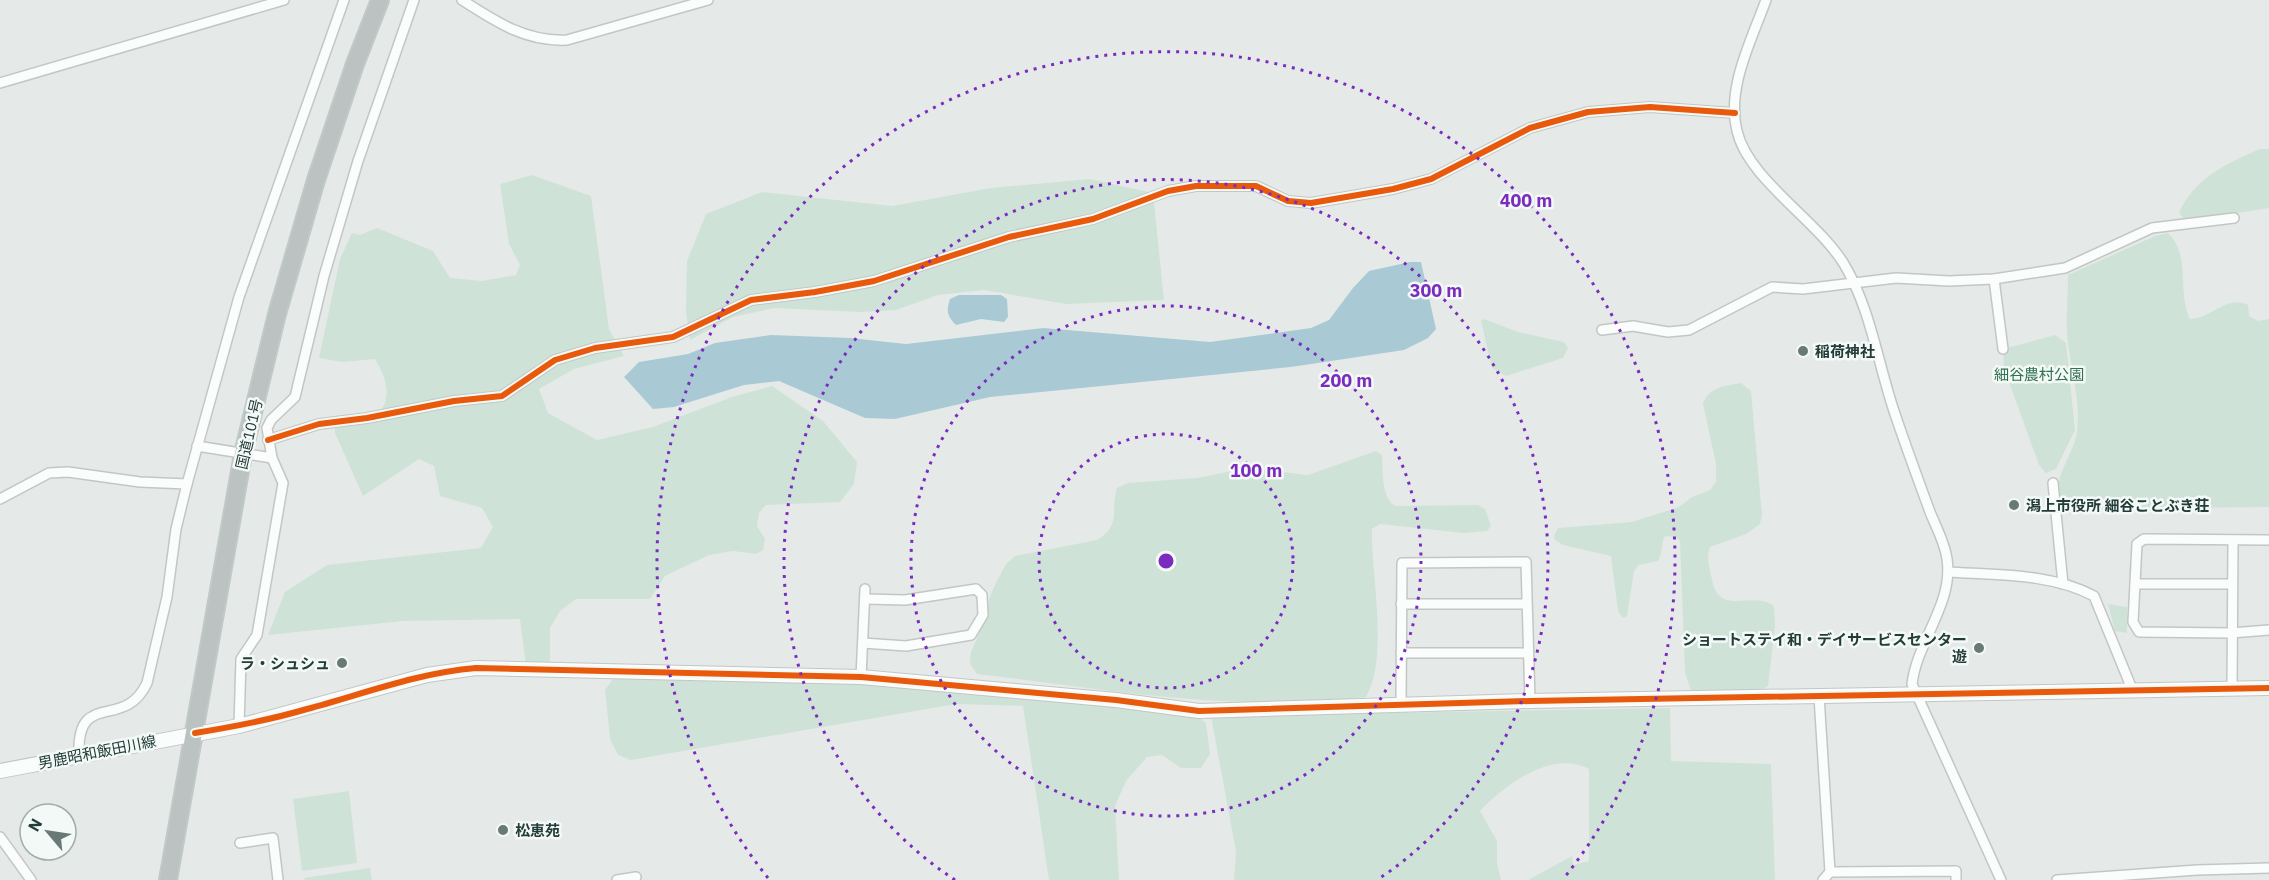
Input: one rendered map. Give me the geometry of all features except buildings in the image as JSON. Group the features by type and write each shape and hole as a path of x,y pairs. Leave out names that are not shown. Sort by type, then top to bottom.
{"highway":[{"name":"国道101号","path":"168,880 243,454 277,314 316,180 355,64 380,0"}],"street":[{"path":"0,83 284,0"},
{"path":"79,756 78,738 82,726 89,717 132,705 141,695 147,683 167,597 176,529 197,446 246,275 344,0"},
{"path":"239,726 241,659 257,635 283,483 272,458 268,440 271,420 296,397 324,276 372,118 414,0"},
{"path":"462,0 512,30 533,39 548,41 567,40 708,0"},
{"path":"1766,0 1740,75 1735,113 1737,132 1747,155 1765,178 1831,246 1853,282 1894,412 1947,557 1948,572 1940,607 1914,668 1912,684 1985,839 2001,880"},
{"path":"268,440 319,424 367,418 454,401 502,396 540,368 575,354 595,348 674,337 751,300 815,292 874,281 1009,237 1093,219 1168,191 1196,186 1257,186 1287,201 1311,203 1392,189 1431,179 1530,129 1588,112 1650,107 1735,113"},
{"path":"1602,330 1633,326 1668,332 1689,330 1772,287 1803,289 1896,278 1949,282 1994,279 2065,268 2152,228 2234,218"},
{"path":"1994,279 2003,349"},
{"path":"197,446 272,458"},
{"path":"0,499 49,473 68,472 140,482 187,484"},
{"path":"2053,483 2063,584"},
{"path":"2269,540 2144,539 2137,544 2133,622 2139,632 2231,633 2269,630"},
{"path":"2232,690 2233,541"},
{"path":"1401,704 1402,563 1526,562 1530,701"},
{"path":"1948,572 2018,577 2063,584 2094,596 2132,689"},
{"path":"2135,584 2232,584"},
{"path":"861,677 865,594 905,600 976,589 982,595 983,615 971,635 906,646 863,643"},
{"path":"1401,604 1526,604"},
{"path":"1401,653 1527,653"},
{"name":"男鹿昭和飯田川線","path":"0,771 239,726 427,675 476,668 861,677 1116,700 1198,711 1299,710 1401,704 1530,701 2269,688"},
{"path":"1819,696 1830,872 1823,880"},
{"path":"0,837 31,880"},
{"path":"240,843 273,838 278,880"},
{"path":"2056,880 2197,870 2269,868"},
{"path":"1830,872 1956,871 1956,880"},
{"path":"617,880 636,877"}],"green space":[{"path":"2260,149 2269,149 2269,208 2186,221 2179,213 2185,201 2202,182 2224,166"},
{"path":"532,175 591,196 609,329 624,356 574,369 539,389 548,413 597,440 653,427 732,397 772,386 823,421 857,462 854,484 840,502 766,505 759,513 757,526 765,539 763,550 756,554 733,551 709,555 665,576 650,599 576,599 560,611 550,628 550,664 526,666 520,619 403,621 268,635 285,592 327,565 481,548 493,527 482,508 440,496 434,466 419,459 363,496 335,433 335,417 380,412 387,392 384,378 375,359 342,362 319,358 340,259 352,233 360,235 377,228 433,251 450,278 482,281 516,275 520,265 509,244 500,184"},
{"path":"1090,179 1153,193 1164,300 1066,304 984,290 938,295 896,310 860,312 774,308 733,317 690,340 686,311 687,261 706,214 762,192 892,206 991,188"},
{"path":"2168,233 2175,242 2182,263 2184,298 2190,319 2226,305 2241,302 2248,305 2249,316 2258,321 2269,319 2269,507 2173,508 2071,514 2062,504 2058,494 2061,474 2075,442 2078,419 2067,335 2068,275 2155,236"},
{"path":"1484,319 1518,332 1564,342 1568,348 1563,358 1506,376 1492,368 1481,321"},
{"name":"細谷農村公園","path":"2055,335 2066,343 2075,430 2056,469 2046,473 2039,465 2004,368 2003,349"},
{"path":"1741,383 1751,391 1762,515 1760,524 1746,534 1710,547 1708,561 1715,589 1720,596 1728,600 1755,600 1774,606 1775,625 1768,686 1759,691 1691,691 1685,672 1680,541 1676,537 1665,536 1658,561 1639,565 1634,571 1627,616 1623,618 1618,611 1611,556 1563,545 1555,540 1554,536 1558,528 1632,522 1679,507 1692,497 1710,490 1716,482 1716,464 1703,404 1705,398 1713,391 1723,386"},
{"path":"1376,451 1382,455 1387,497 1395,506 1478,505 1485,509 1491,526 1487,531 1463,533 1380,524 1372,529 1378,638 1373,680 1366,697 1317,702 1269,703 1171,698 977,674 970,664 971,652 987,616 989,599 1006,564 1015,556 1097,540 1110,529 1114,517 1117,488 1128,483 1197,478 1247,468 1308,475"},
{"path":"2108,604 2127,607 2127,633 2115,631"},
{"path":"613,679 856,681 1008,694 1197,716 1206,723 1210,754 1201,768 1181,768 1162,755 1147,757 1126,781 1115,806 1119,880 1049,880 1023,706 956,704 631,760 618,755 610,739 605,690"},
{"path":"1670,708 1671,761 1771,764 1775,880 1528,880 1572,856 1573,865 1589,861 1589,769 1575,764 1560,763 1530,773 1516,781 1480,811 1497,841 1497,863 1501,880 1234,880 1236,852 1211,716"},
{"path":"349,791 357,863 302,871 293,799"},
{"path":"370,868 372,880 305,880 304,878"}],"water":[{"path":"1410,262 1421,262 1436,329 1428,338 1404,350 1291,367 990,397 895,419 865,418 779,381 744,385 674,407 653,409 624,377 639,362 688,354 715,343 771,335 850,338 906,344 1043,328 1210,342 1311,328 1329,320 1369,271"},
{"path":"959,295 1001,295 1007,299 1008,317 1004,322 981,319 956,325 949,316 948,307 950,299"}],"cycle path":[{"path":"268,440 319,424 367,418 454,401 502,396 555,360 595,348 673,337 751,300 815,292 874,281 1009,237 1093,219 1168,191 1196,186 1256,186 1288,201 1311,203 1393,189 1431,179 1530,128 1588,112 1650,107 1735,113"},
{"path":"195,733 279,717 411,679 476,668 861,677 1116,700 1199,711 1530,701 2269,688"}],"place":[{"name":"稲荷神社","path":"1803,351"},
{"name":"潟上市役所 細谷ことぶき荘","path":"2014,505"},
{"name":"ショートステイ和・デイサービスセンター 遊","path":"1979,648"},
{"name":"ラ・シュシュ","path":"342,663"},
{"name":"松恵苑","path":"503,830"}]}
